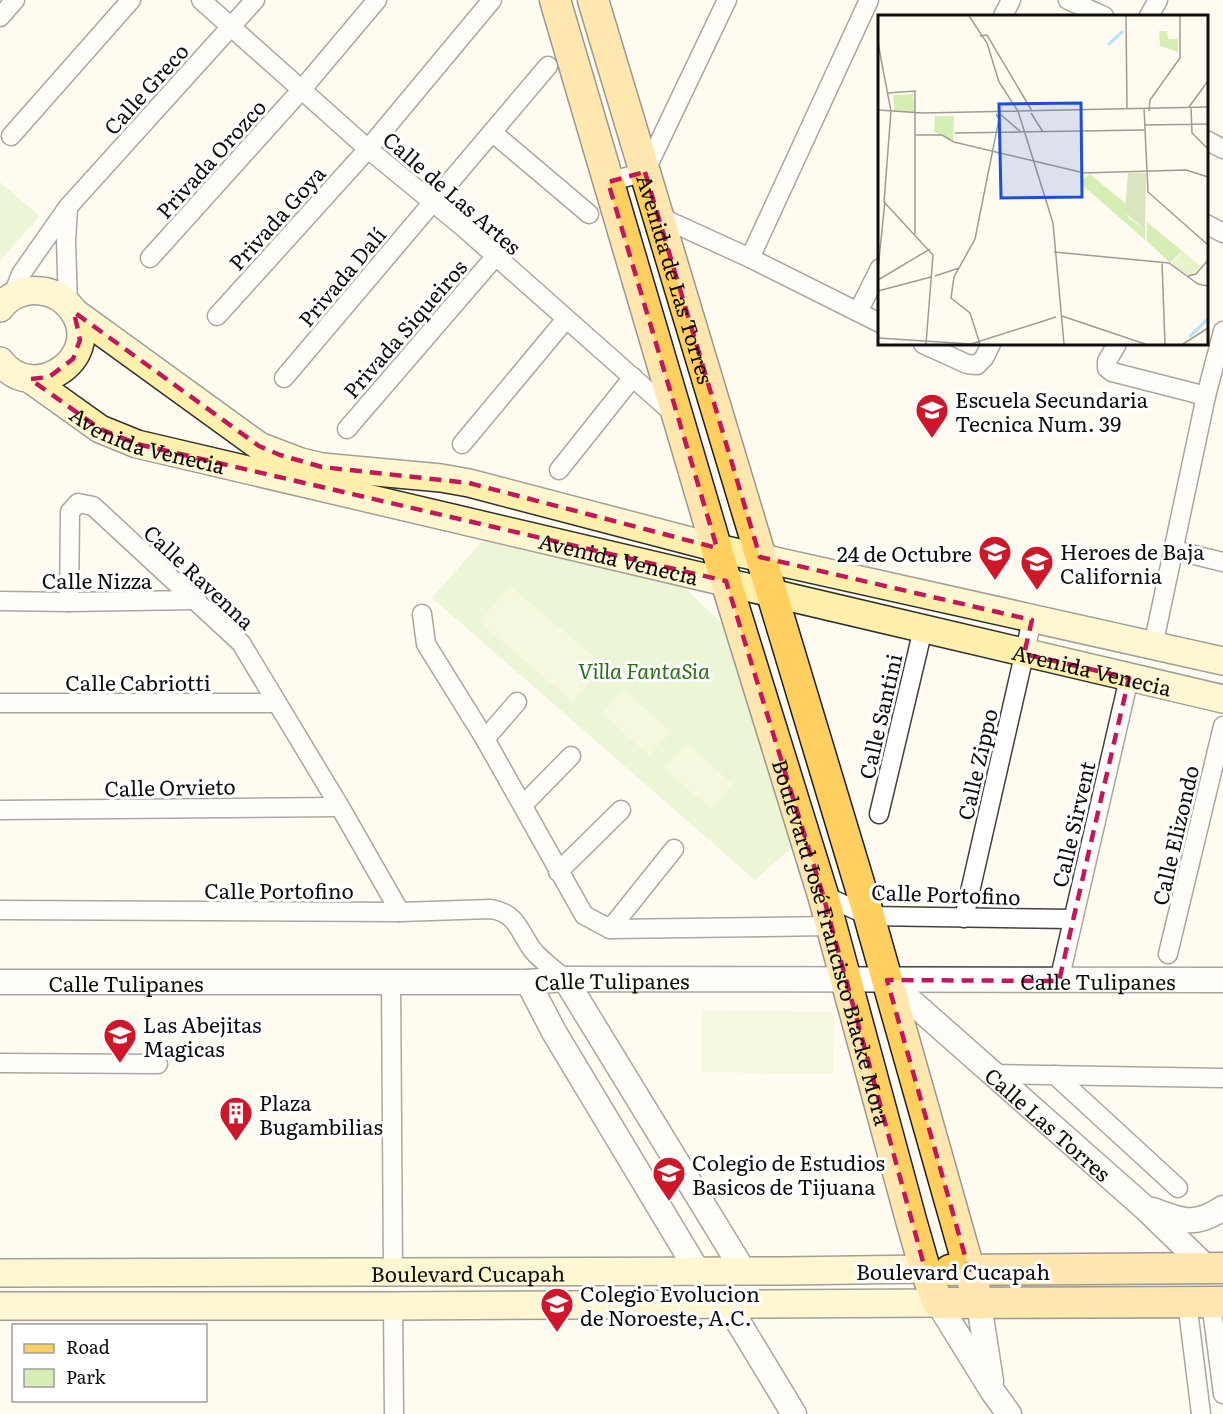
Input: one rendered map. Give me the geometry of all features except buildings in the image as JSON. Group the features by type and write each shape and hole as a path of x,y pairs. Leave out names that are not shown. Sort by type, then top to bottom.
{"main road":[{"name":"Avenida de Las Torres","path":"555,0 717,548"},
{"name":"Avenida de Las Torres","path":"593,0 771,592"},
{"name":"Avenida Venecia","path":"4,302 27,291 45,291 61,298 71,308 259,446 280,455 322,467 441,478 469,483 717,548 1223,662"},
{"path":"30,379 49,377 67,367 73,359 80,340 78,320 71,308"},
{"name":"Avenida Venecia","path":"0,361 11,372 30,379 100,429 136,444 1223,699"},
{"name":"Boulevard José Francisco Blacke Mora","path":"717,548 823,895 925,1269 939,1303"},
{"name":"Boulevard José Francisco Blacke Mora","path":"771,592 869,916 979,1304"},
{"name":"Boulevard Cucapah","path":"0,1272 1215,1268"},
{"name":"Boulevard Cucapah","path":"0,1306 1207,1302"}],"street":[{"path":"0,17 15,0"},
{"path":"11,136 131,0"},
{"name":"Calle de Las Artes","path":"201,0 678,417"},
{"name":"Calle Greco","path":"4,302 68,207 255,0"},
{"name":"Privada Orozco","path":"150,258 303,88 377,0"},
{"name":"Privada Goya","path":"217,316 369,149 492,0"},
{"path":"608,182 645,172 727,0"},
{"path":"750,258 870,0"},
{"path":"1004,15 1011,0"},
{"path":"1068,0 1102,15"},
{"path":"1150,15 1158,0"},
{"name":"Privada Dalí","path":"284,378 548,66"},
{"path":"492,132 589,214"},
{"path":"1208,141 1223,149"},
{"path":"68,207 66,241 71,308"},
{"path":"658,216 750,258 878,322"},
{"path":"1208,225 1223,233"},
{"name":"Privada Siqueiros","path":"347,429 495,257"},
{"path":"858,312 878,270"},
{"path":"462,444 566,319"},
{"path":"1153,646 1206,396 1223,331"},
{"path":"925,345 967,364 978,365 990,345"},
{"path":"1116,345 1107,361 1107,368 1112,372 1206,396"},
{"path":"559,470 633,377"},
{"name":"Calle Ravenna","path":"69,602 70,512 78,503 93,506 241,643 400,912"},
{"path":"1174,550 1223,562"},
{"name":"Calle Nizza","path":"0,601 194,600"},
{"path":"422,614 426,644 485,739 584,915 610,929 831,926"},
{"name":"Calle Zippo","path":"964,918 1032,620"},
{"name":"Calle Santini","path":"879,814 923,630"},
{"name":"Calle Sirvent","path":"1059,981 1129,678"},
{"path":"485,739 517,702"},
{"name":"Calle Cabriotti","path":"0,704 277,703"},
{"name":"Calle Elizondo","path":"1168,954 1223,726"},
{"path":"523,805 571,756"},
{"name":"Calle Orvieto","path":"0,810 340,807"},
{"path":"558,872 621,810"},
{"path":"610,929 674,849"},
{"name":"Calle Portofino","path":"823,895 869,916 1072,919"},
{"name":"Calle Portofino","path":"0,910 400,912 491,909 512,916 536,953 565,979"},
{"path":"536,953 528,982 554,1032 697,1270"},
{"path":"565,979 743,1270"},
{"name":"Calle Tulipanes","path":"0,982 528,982 565,979 1223,980"},
{"name":"Calle Las Torres","path":"887,980 1215,1268"},
{"path":"391,981 393,1270"},
{"path":"0,1063 158,1064"},
{"path":"992,1074 1223,1078"},
{"name":"Calle Las Torres","path":"1055,1076 1178,1188"},
{"path":"1145,1208 1188,1222 1199,1221 1223,1208"},
{"path":"1207,1302 1217,1345 1223,1394"},
{"path":"1202,1414 1193,1348 1207,1302"},
{"path":"939,1303 1009,1414"},
{"path":"979,1304 993,1392"},
{"path":"728,1305 794,1414"},
{"path":"393,1306 394,1414"},
{"path":"1193,1348 1217,1345"}],"highlighted area":[{"path":"645,172 760,557 1032,620 1024,654 1129,678 1059,981 887,980 969,1270 925,1269 823,895 726,581 137,444 100,429 30,379 49,377 73,359 80,340 74,312 259,446 280,455 322,467 469,483 717,548 608,182"}],"green space":[{"path":"0,182 39,216 0,261"},
{"name":"Villa FantaSia","path":"482,541 683,586 731,632 796,844 755,880 432,598"},
{"path":"510,586 604,665 573,702 479,622"},
{"path":"623,689 671,732 649,756 602,713"},
{"path":"687,743 733,784 711,809 664,768"},
{"path":"702,1010 834,1012 833,1074 701,1072"}],"place":[{"name":"Escuela Secundaria Tecnica Num. 39","path":"932,439"},
{"name":"24 de Octubre","path":"995,581"},
{"name":"Heroes de Baja California","path":"1037,591"},
{"name":"Las Abejitas Magicas","path":"120,1064"},
{"name":"Plaza Bugambilias","path":"236,1142"},
{"name":"Colegio de Estudios Basicos de Tijuana","path":"669,1202"},
{"name":"Colegio Evolucion de Noroeste, A.C.","path":"557,1333"}]}
